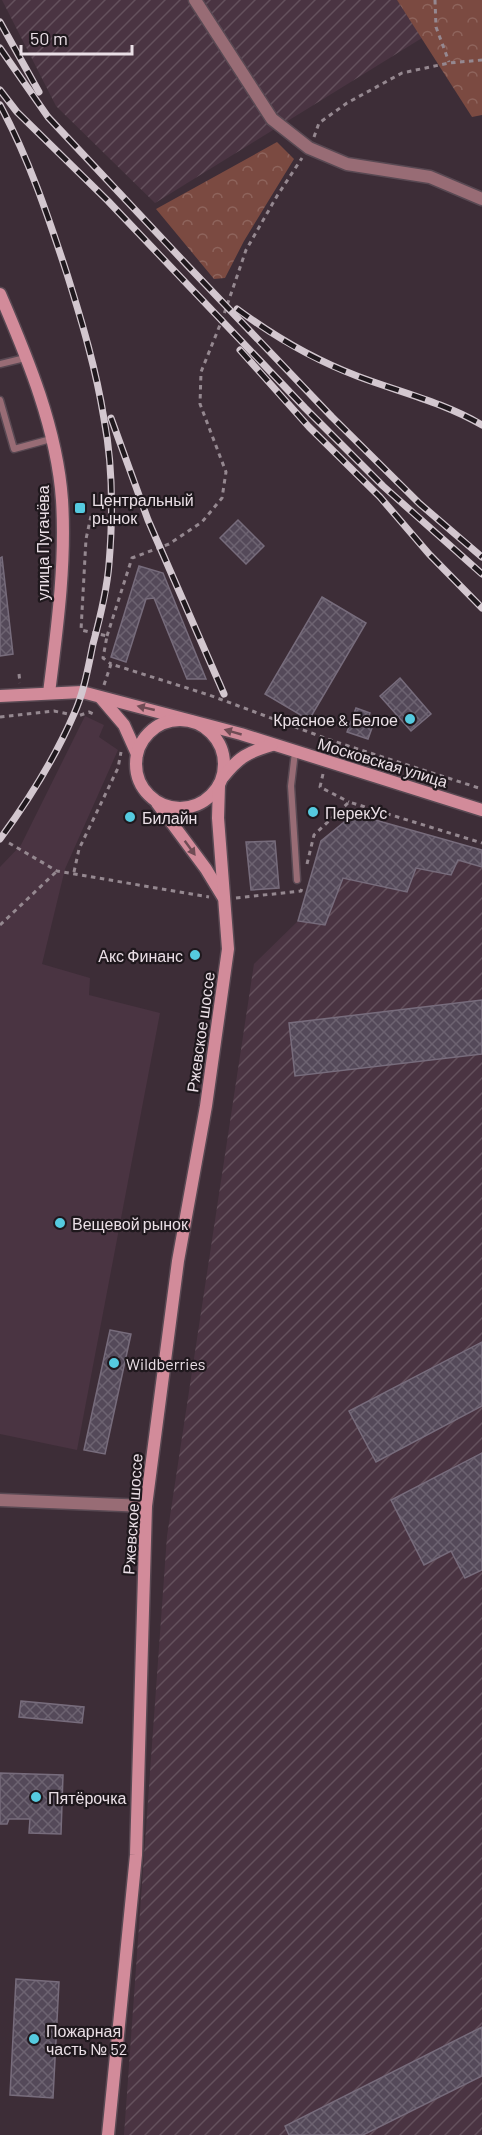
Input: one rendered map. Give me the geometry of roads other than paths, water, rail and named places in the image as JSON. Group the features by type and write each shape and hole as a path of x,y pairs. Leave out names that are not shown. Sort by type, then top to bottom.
{"street":[{"path":"195,0 272,119 309,148 347,164 430,177 482,200"},
{"name":"улица Пугачёва","path":"0,294 43,405 62,500 61,591 49,693"},
{"path":"0,696 82,692 167,713 191,722 210,732 222,749 224,770 220,783"},
{"path":"100,697 124,725 137,754"},
{"path":"191,722 168,722 157,727 141,743 136,768 146,792 156,801 206,869 225,900"},
{"name":"Московская улица","path":"191,722 230,731 482,810"},
{"path":"156,801 179,808 202,802 212,794 241,757 257,749 273,745"},
{"name":"Ржевское шоссе","path":"108,2135 136,1856 146,1506 178,1261 206,1106 228,949 218,818 220,783"},
{"path":"0,1500 146,1506"}],"lane":[{"path":"0,364 25,358"},
{"path":"0,400 14,449 51,439"},
{"path":"296,752 291,786 300,880"}],"railway":[{"path":"0,22 39,92"},
{"path":"0,48 48,117 187,265 332,417 420,504 482,557"},
{"path":"0,90 17,112 108,201 305,408 383,486 482,574"},
{"path":"0,105 37,188 83,328 97,382 107,437 112,509 107,584 80,697 67,730 50,763 0,839"},
{"path":"237,309 309,355 357,376 436,404 482,425"},
{"path":"240,350 309,427 380,497 429,554 482,608"},
{"path":"111,418 148,520 224,694"}],"place":[{"name":"Центральный рынок","path":"80,508"},
{"name":"Красное & Белое","path":"410,719"},
{"name":"ПерекУс","path":"313,812"},
{"name":"Билайн","path":"130,817"},
{"name":"Акс Финанс","path":"195,955"},
{"name":"Вещевой рынок","path":"60,1223"},
{"name":"Wildberries","path":"114,1363"},
{"name":"Пятёрочка","path":"36,1797"},
{"name":"Пожарная часть № 52","path":"34,2039"}]}
